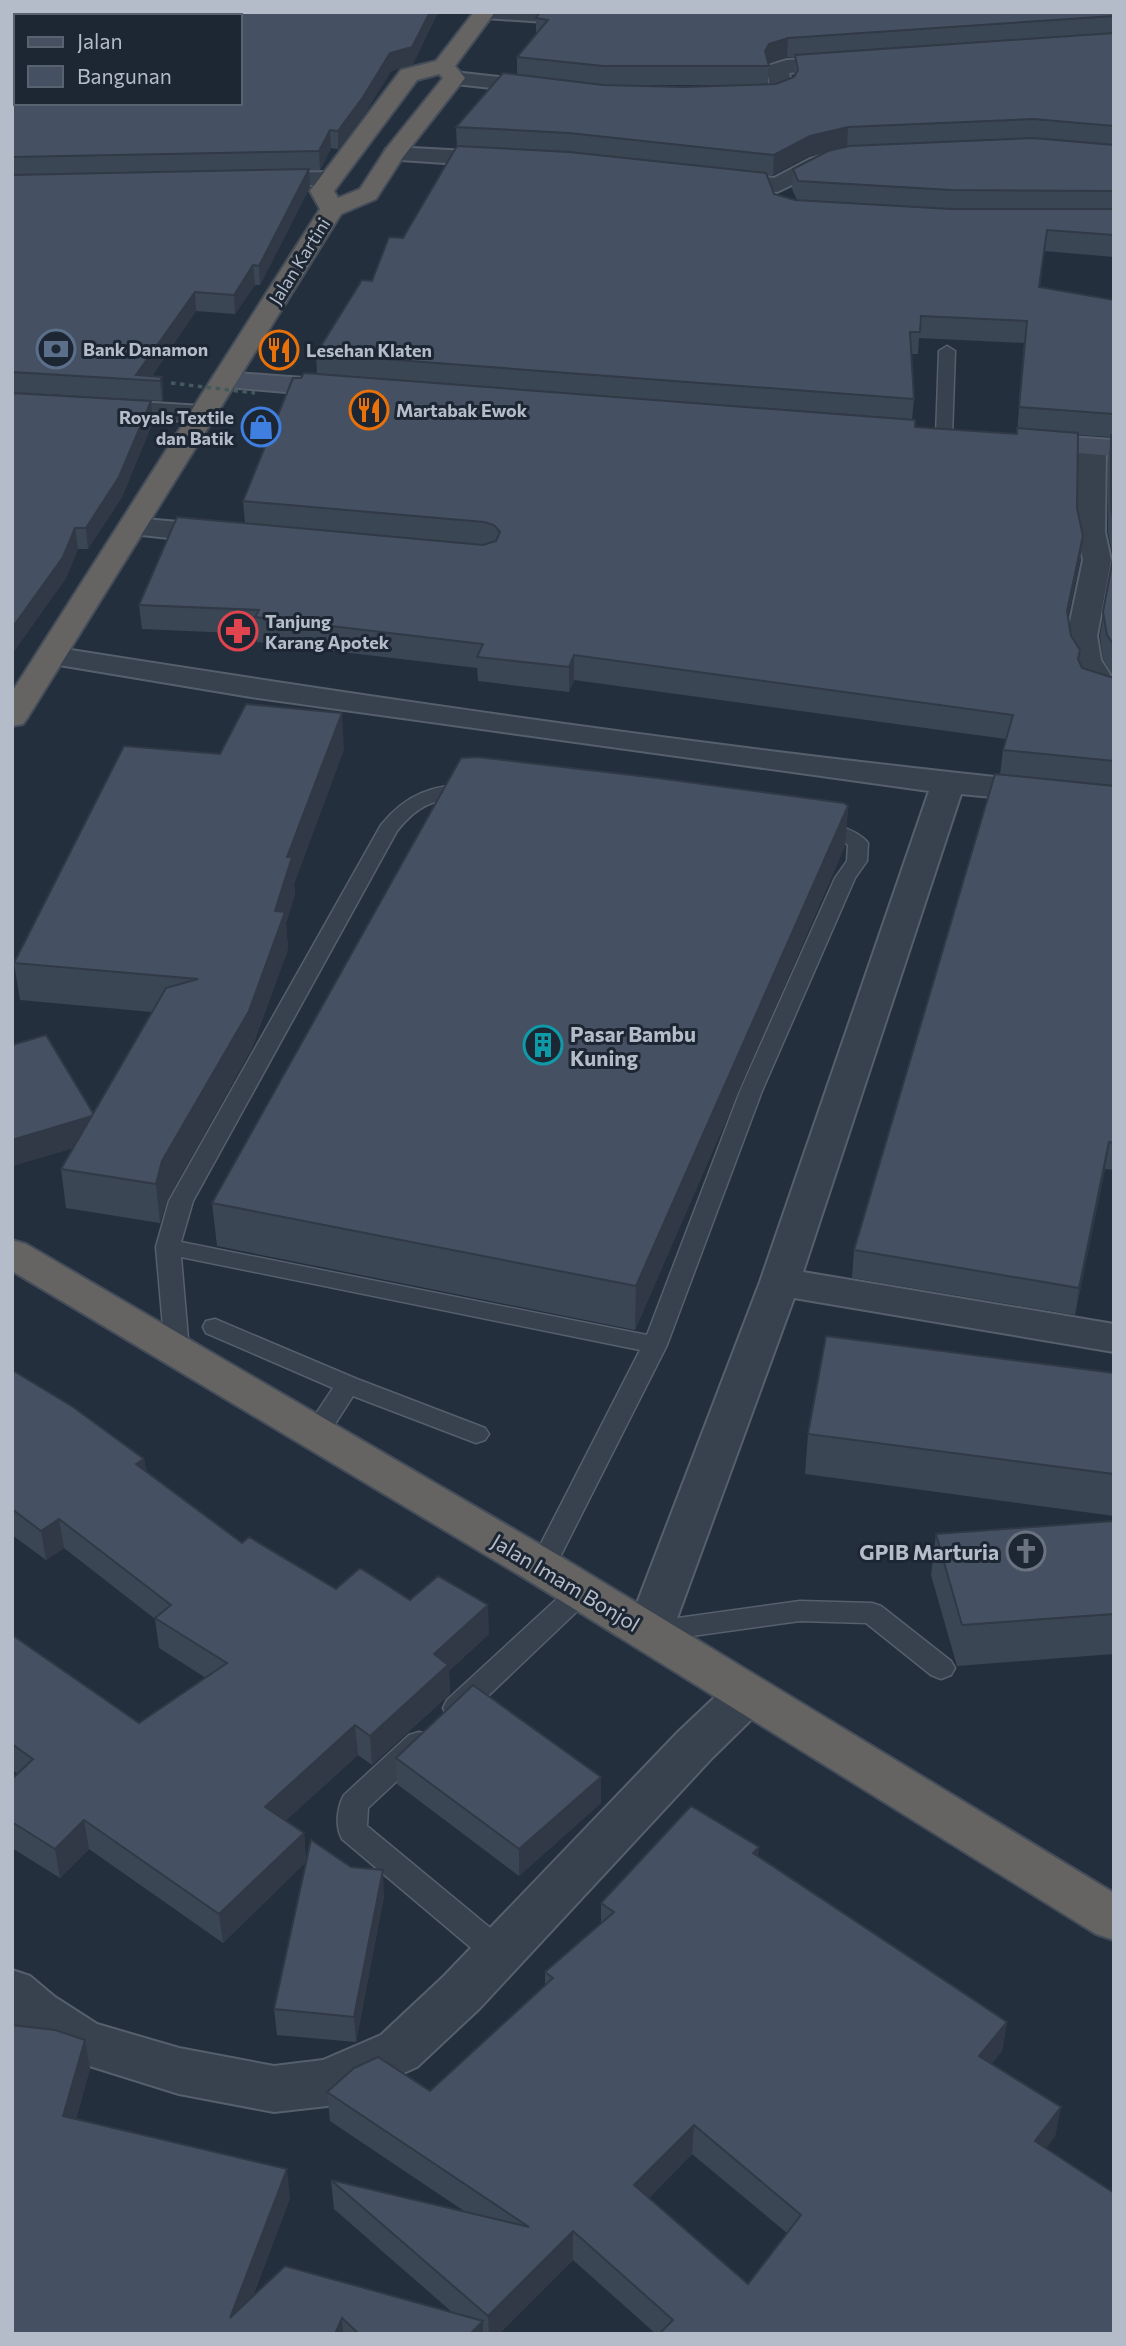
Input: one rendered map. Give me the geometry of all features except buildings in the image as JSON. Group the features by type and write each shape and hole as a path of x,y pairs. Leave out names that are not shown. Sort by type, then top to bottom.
{"highway":[{"name":"Jalan Kartini","path":"12,717 224,380 328,193 368,194 449,72 485,12"},
{"path":"328,193 409,75 449,72"},
{"name":"Jalan Imam Bonjol","path":"12,1253 582,1591 1114,1919"}],"main road":[{"path":"224,380 362,391"},
{"path":"916,434 971,438"},
{"path":"998,440 1103,448"}],"street":[{"path":"485,12 617,21"},
{"path":"722,96 782,92 778,70 787,66 862,61"},
{"path":"449,72 562,90"},
{"path":"394,154 530,161"},
{"path":"699,176 779,196 818,163 861,156"},
{"path":"238,186 328,193"},
{"path":"12,402 202,414"},
{"path":"1103,448 1091,532 1097,560 1082,636 1086,660 1095,674 1092,684 1114,692"},
{"path":"133,527 254,537"},
{"path":"52,656 251,688 948,784 1114,799"},
{"path":"649,1632 780,1282 948,784"},
{"path":"780,1282 1114,1338"},
{"path":"12,1992 37,2013 82,2042 179,2071 274,2089 327,2083 399,2051 463,1992 695,1745 748,1694"}],"lane":[{"path":"944,436 947,351"},
{"path":"177,1350 168,1247 181,1201 388,830 402,810 421,797 442,791 492,789"},
{"path":"542,1567 654,1345 751,1091 845,878 856,861 858,843 844,833 790,827"},
{"path":"168,1247 654,1345"},
{"path":"215,1327 348,1385 476,1434"},
{"path":"317,1432 348,1385"},
{"path":"500,1954 352,1831 354,1803 582,1591"},
{"path":"649,1632 800,1611 872,1613 941,1668"}],"path":[{"path":"171,383 255,393"}],"place":[{"name":"Bank Danamon","path":"56,349"},
{"name":"Lesehan Klaten","path":"279,350"},
{"name":"Martabak Ewok","path":"369,410"},
{"name":"Royals Textile dan Batik","path":"261,427"},
{"name":"Tanjung Karang Apotek","path":"238,631"},
{"name":"Pasar Bambu Kuning","path":"543,1045"},
{"name":"GPIB Marturia","path":"1026,1551"}]}
